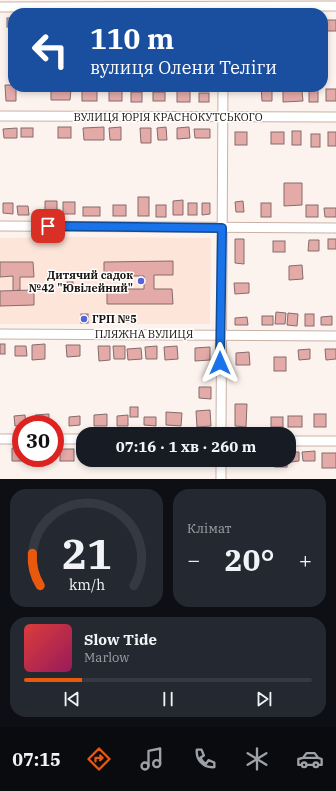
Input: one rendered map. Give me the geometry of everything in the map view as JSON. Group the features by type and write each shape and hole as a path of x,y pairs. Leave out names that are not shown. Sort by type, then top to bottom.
{"street":[{"path":"0,7 336,6"},
{"path":"220,427 222,92"},
{"name":"ВУЛИЦЯ ЮРІЯ КРАСНОКУТСЬКОГО","path":"0,116 336,117"},
{"path":"0,226 336,228"},
{"name":"ПЛЯЖНА ВУЛИЦЯ","path":"0,334 220,334 336,336"},
{"path":"0,439 12,439"},
{"path":"64,439 76,439"},
{"path":"296,441 336,441"},
{"path":"220,479 221,467"}],"shaded area":[{"name":"Дитячий садок №42 \"Ювілейний\"","path":"0,238 211,238 210,324 0,324"}],"building":[{"path":"328,20 336,20 336,31 328,31"},
{"path":"5,85 8,85 8,92 16,92 16,101 6,101"},
{"path":"328,89 336,89 336,101 326,101 326,92 328,92"},
{"path":"51,92 71,92 70,100 51,100"},
{"path":"82,92 97,92 97,101 82,101"},
{"path":"109,92 122,92 122,101 109,101"},
{"path":"131,92 142,92 142,102 131,102"},
{"path":"153,92 165,92 165,101 153,101"},
{"path":"177,92 190,92 190,102 177,102"},
{"path":"261,92 272,92 272,101 262,101"},
{"path":"283,92 302,92 303,101 283,102"},
{"path":"309,92 318,92 318,102 309,102"},
{"path":"199,93 209,93 209,102 199,102"},
{"path":"58,127 71,127 71,138 58,138"},
{"path":"104,127 104,140 84,140 83,128"},
{"path":"121,127 121,140 110,140 109,128"},
{"path":"166,127 167,140 158,140 157,128"},
{"path":"189,127 190,138 177,139 177,128"},
{"path":"17,128 17,138 4,138 3,129"},
{"path":"21,128 33,128 33,137 21,137"},
{"path":"140,128 151,128 151,143 141,143"},
{"path":"194,129 210,129 210,138 195,138"},
{"path":"292,131 301,131 301,145 292,145"},
{"path":"235,132 247,132 247,145 235,145"},
{"path":"271,132 284,132 284,144 271,144"},
{"path":"328,132 336,132 336,146 328,146"},
{"path":"311,134 320,134 320,147 311,147"},
{"path":"284,183 302,183 302,205 284,206"},
{"path":"138,197 149,197 149,216 138,216"},
{"path":"183,200 183,215 173,215 173,201"},
{"path":"45,201 57,201 57,214 45,215"},
{"path":"243,201 244,212 236,212 235,202"},
{"path":"63,202 75,202 75,214 63,214"},
{"path":"3,203 13,203 13,214 3,213"},
{"path":"188,203 197,203 197,215 188,215"},
{"path":"202,203 210,203 210,214 202,215"},
{"path":"261,203 271,203 271,217 261,217"},
{"path":"113,205 126,205 126,216 113,216"},
{"path":"156,205 166,205 166,217 156,217"},
{"path":"306,205 318,205 318,217 306,217"},
{"path":"17,206 28,206 29,215 18,215"},
{"path":"83,207 100,207 100,216 83,216"},
{"path":"324,208 336,208 336,217 325,217"},
{"path":"235,239 244,239 244,264 235,263"},
{"path":"328,239 336,239 336,249 328,249"},
{"path":"309,240 319,240 319,251 308,251"},
{"path":"273,241 285,241 285,252 273,252"},
{"path":"173,261 173,275 154,275 154,289 172,289 173,304 107,304 107,289 144,289 144,276 104,276 104,262"},
{"path":"0,262 33,262 34,277 20,277 20,290 13,291 13,276 0,277"},
{"path":"302,265 303,279 289,280 289,266"},
{"path":"67,282 73,282 73,291 67,291"},
{"path":"234,283 249,283 249,293 235,294"},
{"path":"34,290 34,305 0,306 0,291"},
{"path":"276,312 286,313 285,324 275,324"},
{"path":"288,313 298,314 297,326 287,325"},
{"name":"ГРП №5","path":"81,314 88,314 88,323 81,323"},
{"path":"305,314 314,314 314,326 305,326"},
{"path":"262,316 273,316 273,325 262,325"},
{"path":"332,316 332,325 321,325 321,317"},
{"path":"247,317 248,325 235,325 235,318"},
{"path":"0,344 5,344 5,354 0,354"},
{"path":"45,344 45,359 32,360 32,345"},
{"path":"66,345 80,345 80,356 67,357"},
{"path":"15,346 26,346 27,356 15,356"},
{"path":"98,346 110,346 110,360 99,361"},
{"path":"113,346 125,346 125,359 114,359"},
{"path":"157,346 157,359 146,359 145,347"},
{"path":"177,346 178,359 165,360 164,347"},
{"path":"210,347 210,360 195,361 195,348"},
{"path":"141,348 142,359 128,360 127,349"},
{"path":"310,349 310,359 299,360 298,350"},
{"path":"325,349 336,349 336,359 326,360"},
{"path":"249,352 250,365 236,365 236,353"},
{"path":"274,357 286,357 286,371 274,371"},
{"path":"199,387 211,387 211,399 199,398"},
{"path":"235,404 247,404 246,427 235,426"},
{"path":"130,407 138,407 138,417 130,417"},
{"path":"210,410 211,426 197,427 196,411"},
{"path":"166,412 182,413 181,426 166,425"},
{"path":"107,414 107,426 94,426 94,415"},
{"path":"314,414 326,414 326,427 314,427"},
{"path":"128,415 128,426 117,426 117,416"},
{"path":"80,416 80,425 69,426 69,417"},
{"path":"288,416 302,416 302,427 288,427"},
{"path":"144,417 156,417 156,426 144,425"},
{"path":"271,417 283,417 283,427 271,427"},
{"path":"64,449 74,449 74,461 64,461"},
{"path":"315,451 315,461 303,461 302,452"},
{"path":"296,452 299,452 299,461 296,461"},
{"path":"322,453 336,453 336,468 322,468"}],"place":[{"name":"Дитячий садок №42 \"Ювілейний\"","path":"141,281"},
{"name":"ГРП №5","path":"84,319"}],"route":[{"path":"48,226 222,228 220,363"}]}
